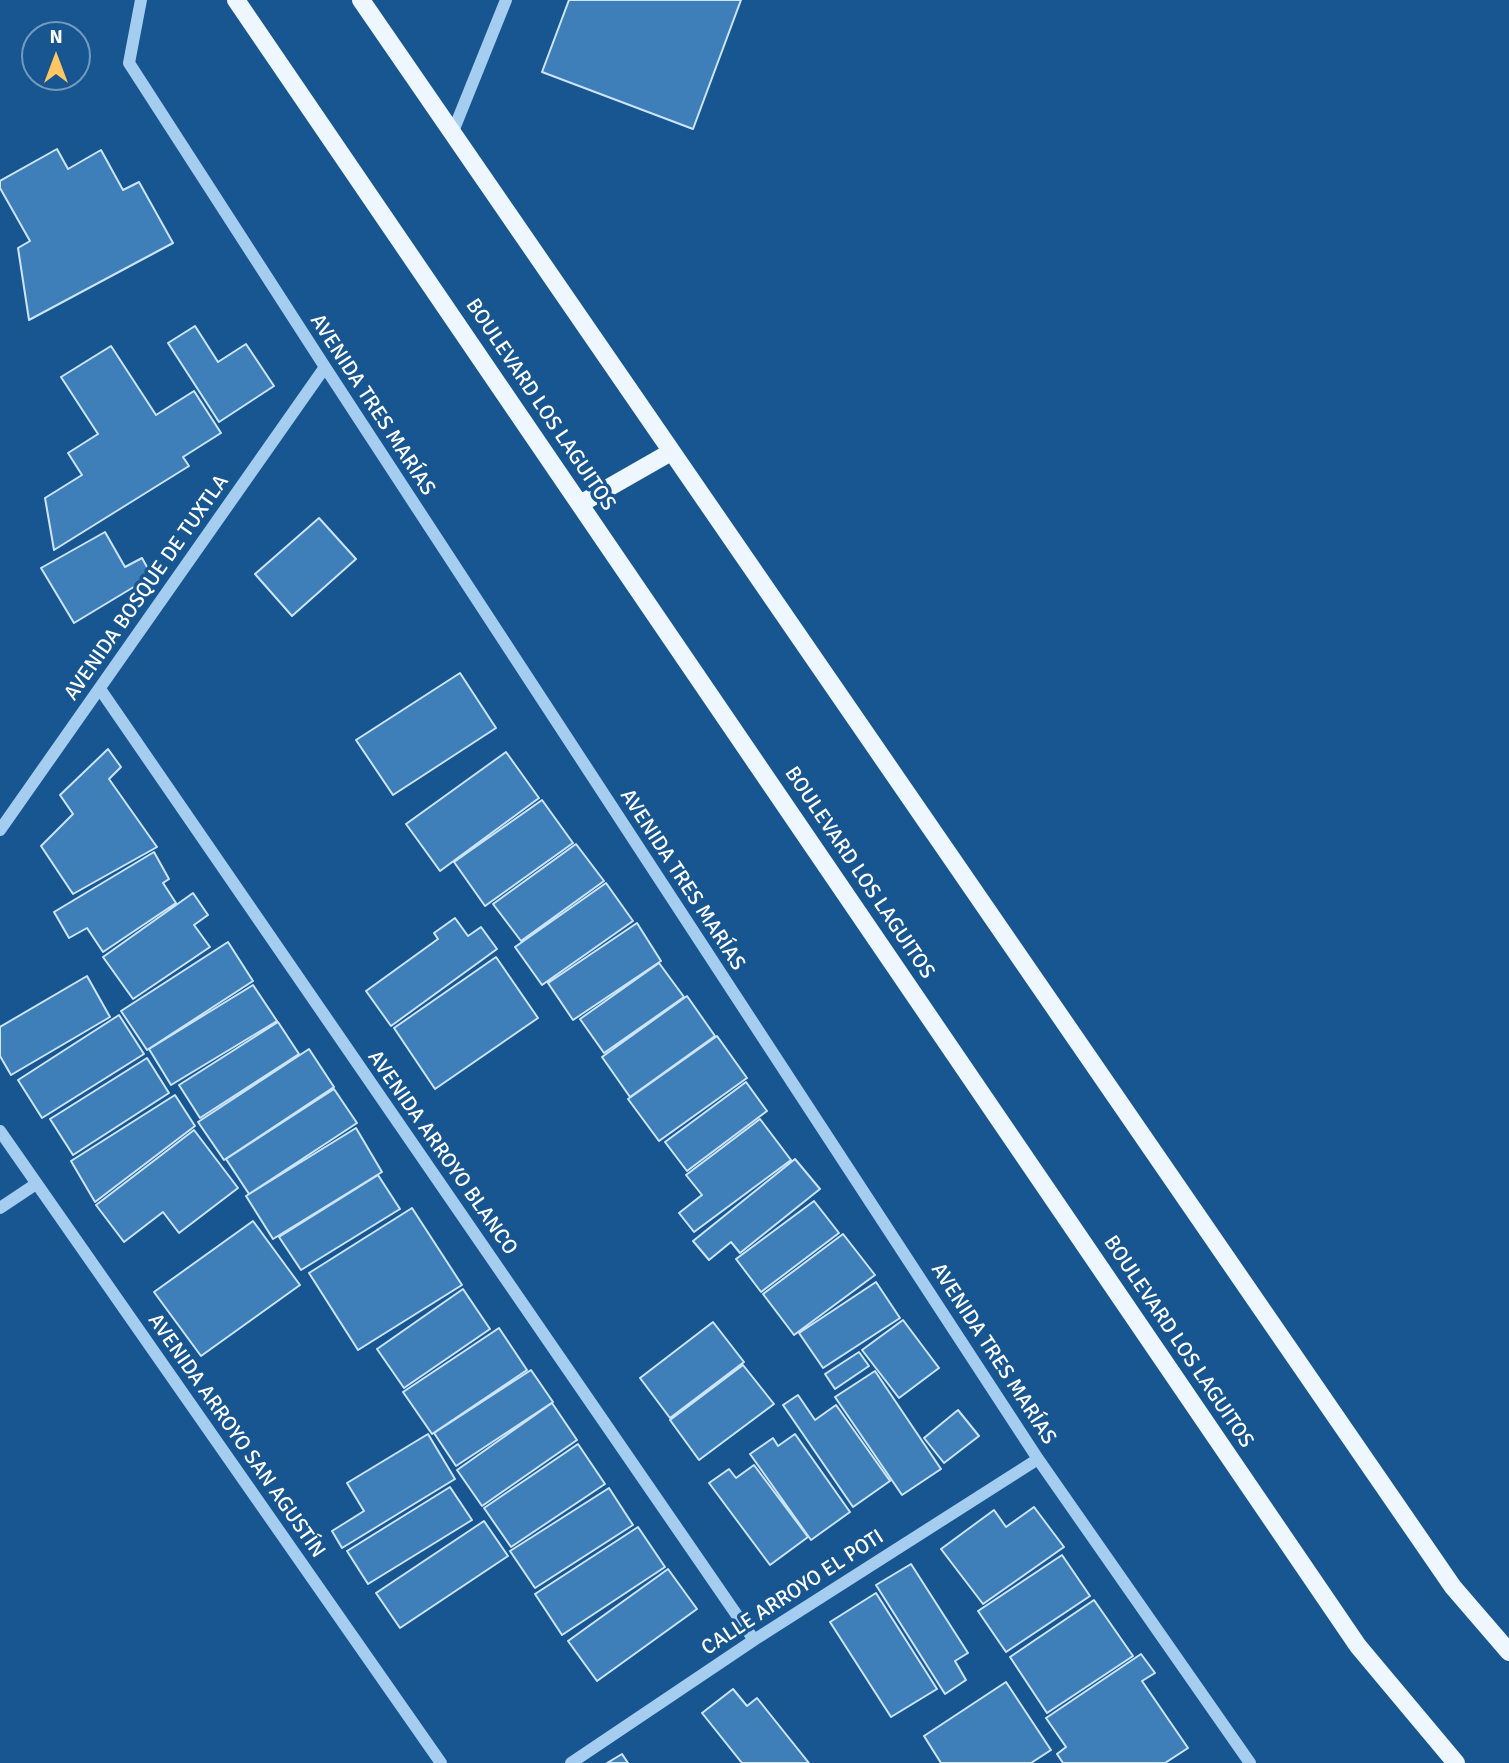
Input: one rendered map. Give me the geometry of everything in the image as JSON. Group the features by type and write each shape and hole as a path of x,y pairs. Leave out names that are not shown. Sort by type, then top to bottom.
{"main road":[{"name":"BOULEVARD LOS LAGUITOS","path":"236,0 1359,1646 1456,1763"},
{"path":"361,0 1454,1587 1509,1653"},
{"path":"580,504 671,452"}],"street":[{"name":"AVENIDA TRES MARÍAS","path":"141,0 129,62 325,368 1038,1459 1245,1762"},
{"path":"452,134 506,0"},
{"name":"AVENIDA BOSQUE DE TUXTLA","path":"0,830 325,368"},
{"name":"AVENIDA ARROYO BLANCO","path":"100,689 754,1640"},
{"name":"AVENIDA ARROYO SAN AGUSTÍN","path":"0,1131 441,1763"},
{"path":"0,1208 36,1184"},
{"name":"CALLE ARROYO EL POTI","path":"570,1763 754,1640 1038,1459"}],"building":[{"path":"569,0 741,0 693,129 542,72"},
{"path":"57,149 68,169 101,150 123,190 139,182 173,243 29,320 18,248 30,241 0,188 0,181"},
{"path":"195,326 218,362 246,344 274,386 219,422 168,343"},
{"path":"111,346 156,415 194,391 221,433 183,457 189,466 54,550 45,498 82,475 68,453 98,434 61,377"},
{"path":"319,518 356,559 292,616 255,574"},
{"path":"105,532 125,567 142,558 152,576 74,623 41,568"},
{"path":"460,673 496,728 393,795 356,740"},
{"path":"108,749 121,767 109,779 157,847 73,894 41,846 73,814 60,795"},
{"path":"506,752 539,798 440,871 406,824"},
{"path":"542,800 573,843 485,906 454,862"},
{"path":"576,844 604,881 521,941 493,904"},
{"path":"154,852 169,879 163,883 176,903 103,952 87,928 69,938 54,912"},
{"path":"606,883 633,921 542,985 515,947"},
{"path":"193,893 208,915 194,925 210,947 133,999 103,957"},
{"path":"455,918 468,936 481,927 497,949 391,1026 366,991 438,939 434,933"},
{"path":"637,923 661,961 573,1020 548,983"},
{"path":"228,942 253,981 147,1050 121,1011"},
{"path":"496,957 538,1018 435,1089 394,1028"},
{"path":"659,963 684,997 604,1053 580,1019"},
{"path":"87,976 110,1017 11,1075 0,1056 0,1027"},
{"path":"253,985 277,1021 171,1085 149,1049"},
{"path":"687,996 715,1036 630,1097 602,1057"},
{"path":"119,1015 144,1054 42,1118 18,1080"},
{"path":"278,1022 299,1054 200,1118 179,1085"},
{"path":"717,1036 747,1078 659,1141 628,1099"},
{"path":"309,1049 334,1087 224,1160 198,1122"},
{"path":"147,1058 169,1093 73,1155 50,1119"},
{"path":"746,1082 767,1111 687,1171 665,1142"},
{"path":"334,1089 357,1123 249,1194 226,1159"},
{"path":"175,1095 195,1126 95,1202 71,1161"},
{"path":"760,1119 791,1160 694,1232 679,1213 702,1195 686,1175"},
{"path":"356,1128 382,1172 273,1239 246,1196"},
{"path":"194,1130 238,1188 179,1233 163,1212 124,1242 96,1205"},
{"path":"795,1159 820,1189 740,1253 731,1242 709,1260 693,1241"},
{"path":"378,1175 400,1209 301,1270 279,1237"},
{"path":"814,1201 839,1233 761,1292 736,1259"},
{"path":"412,1208 462,1285 358,1350 309,1273"},
{"path":"253,1221 300,1285 201,1356 154,1292"},
{"path":"843,1234 875,1275 794,1335 763,1294"},
{"path":"876,1282 900,1318 823,1368 799,1333"},
{"path":"463,1289 490,1329 404,1388 377,1349"},
{"path":"903,1320 939,1368 899,1398 862,1350"},
{"path":"713,1322 744,1362 670,1418 640,1378"},
{"path":"499,1328 527,1370 432,1434 403,1392"},
{"path":"859,1352 869,1366 835,1389 825,1374"},
{"path":"743,1365 774,1404 699,1460 670,1420"},
{"path":"531,1370 553,1402 456,1466 434,1433"},
{"path":"875,1371 941,1469 902,1495 835,1397"},
{"path":"798,1395 815,1420 836,1405 890,1481 853,1507 783,1405"},
{"path":"552,1403 577,1440 482,1506 457,1470"},
{"path":"958,1410 979,1436 944,1463 924,1438"},
{"path":"428,1434 455,1479 342,1548 332,1531 364,1511 347,1483"},
{"path":"795,1434 850,1512 811,1540 750,1454 773,1438 778,1446"},
{"path":"578,1444 605,1484 511,1547 484,1508"},
{"path":"754,1465 808,1537 770,1565 709,1483 729,1469 736,1478"},
{"path":"450,1487 472,1520 368,1584 347,1551"},
{"path":"609,1488 633,1525 535,1588 510,1551"},
{"path":"1034,1507 1064,1547 983,1604 941,1549 994,1510 1006,1527"},
{"path":"484,1521 508,1556 400,1628 376,1593"},
{"path":"638,1527 665,1567 562,1635 535,1594"},
{"path":"1062,1555 1090,1596 1006,1652 978,1611"},
{"path":"911,1564 968,1653 955,1661 966,1680 945,1694 876,1585"},
{"path":"668,1569 697,1609 597,1681 568,1641"},
{"path":"876,1593 937,1689 891,1717 830,1622"},
{"path":"1094,1600 1133,1656 1047,1713 1010,1657"},
{"path":"1141,1654 1155,1673 1142,1681 1188,1748 1165,1763 1063,1763 1057,1754 1066,1747 1046,1718"},
{"path":"1006,1682 1051,1750 1031,1763 941,1763 924,1736"},
{"path":"733,1689 747,1706 757,1698 809,1763 742,1763 702,1713"},
{"path":"622,1754 628,1763 607,1763"}]}
